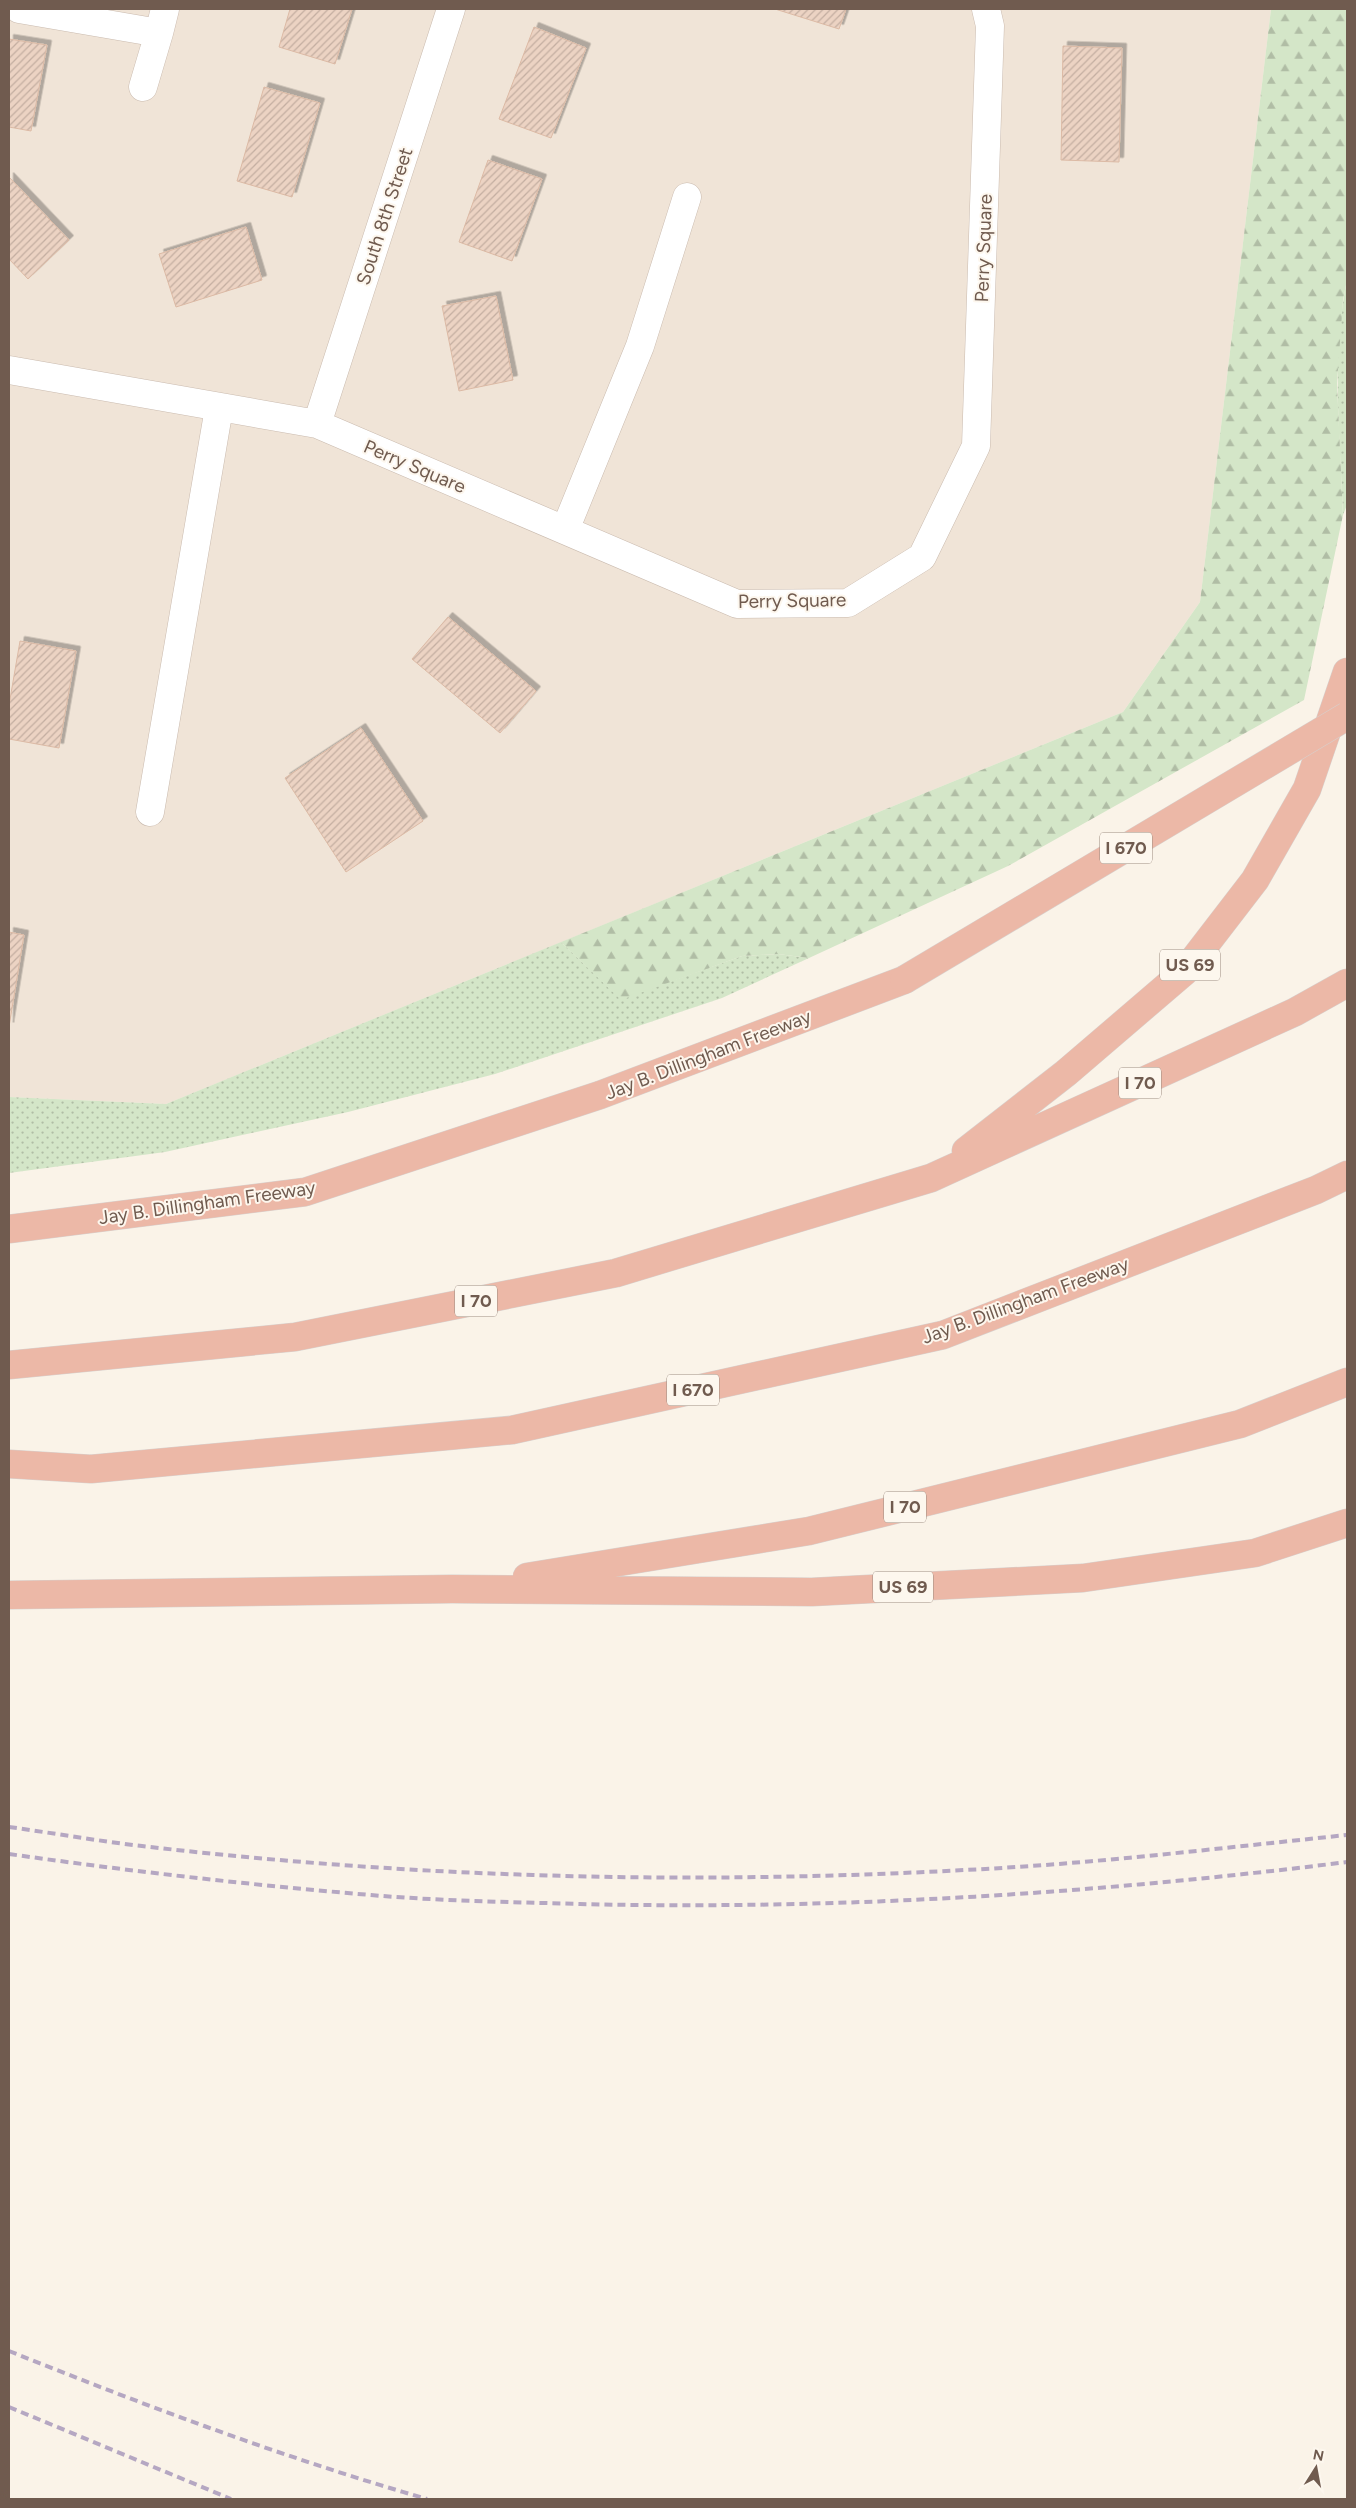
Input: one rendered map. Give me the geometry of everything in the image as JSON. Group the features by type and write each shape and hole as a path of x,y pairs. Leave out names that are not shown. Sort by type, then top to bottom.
{"highway":[{"name":"US 69","path":"931,1178 1066,1073 1185,971 1255,880 1307,789 1347,672"},
{"name":"Jay B. Dillingham Freeway","path":"9,1229 304,1192 600,1095 904,980 1347,716"},
{"name":"I 70","path":"9,1365 295,1337 616,1273 931,1178 1295,1012 1347,983"},
{"name":"Jay B. Dillingham Freeway","path":"9,1464 91,1469 512,1430 943,1335 1316,1190 1347,1175"},
{"name":"I 70","path":"9,1595 452,1590 809,1531 1240,1424 1347,1382"},
{"name":"US 69","path":"452,1590 812,1592 1083,1578 1255,1553 1347,1523"}],"street":[{"path":"18,9 162,21 143,87"},
{"name":"South 8th Street","path":"317,424 451,9"},
{"name":"Perry Square","path":"9,370 317,424 737,604 848,603 922,557 976,446 990,26 986,9"},
{"path":"564,530 640,346 687,197"},
{"path":"150,812 219,408"}],"shaded area":[{"path":"9,9 1271,9 1200,602 1123,712 166,1104 9,1097"}],"green space":[{"path":"1271,9 1347,9 1347,280 1343,300 1337,383 1343,515 1304,700 1008,866 809,958 778,954 742,956 621,1000 561,942 1123,712 1200,602"},
{"path":"1347,280 1347,505 1343,515 1338,367 1342,309"},
{"path":"561,942 621,999 742,956 778,954 809,958 722,998 495,1074 348,1112 165,1152 9,1173 9,1097 166,1104"}],"building":[{"path":"290,9 352,9 335,64 279,47"},
{"path":"775,9 846,9 839,29"},
{"path":"534,27 586,48 551,138 499,119"},
{"path":"9,39 47,45 31,131 9,127"},
{"path":"1063,46 1122,48 1119,162 1061,160"},
{"path":"264,87 320,103 292,197 237,181"},
{"path":"488,160 542,179 512,261 459,242"},
{"path":"9,177 69,240 28,279 9,259"},
{"path":"246,227 262,280 176,307 159,254"},
{"path":"496,296 513,380 459,391 442,306"},
{"path":"448,617 536,691 500,733 412,659"},
{"path":"20,641 76,651 59,748 9,739 9,705"},
{"path":"361,728 423,821 346,872 285,778"},
{"path":"9,932 24,935 9,1027"}],"railway":[{"path":"9,1827 142,1846 244,1857 347,1865 450,1872 656,1877 861,1875 1012,1867 1156,1855 1347,1835"},
{"path":"9,1854 280,1887 397,1897 501,1902 676,1905 868,1902 1060,1891 1156,1883 1347,1862"},
{"path":"9,2351 112,2392 268,2449 427,2499"},
{"path":"9,2407 231,2499"}]}
